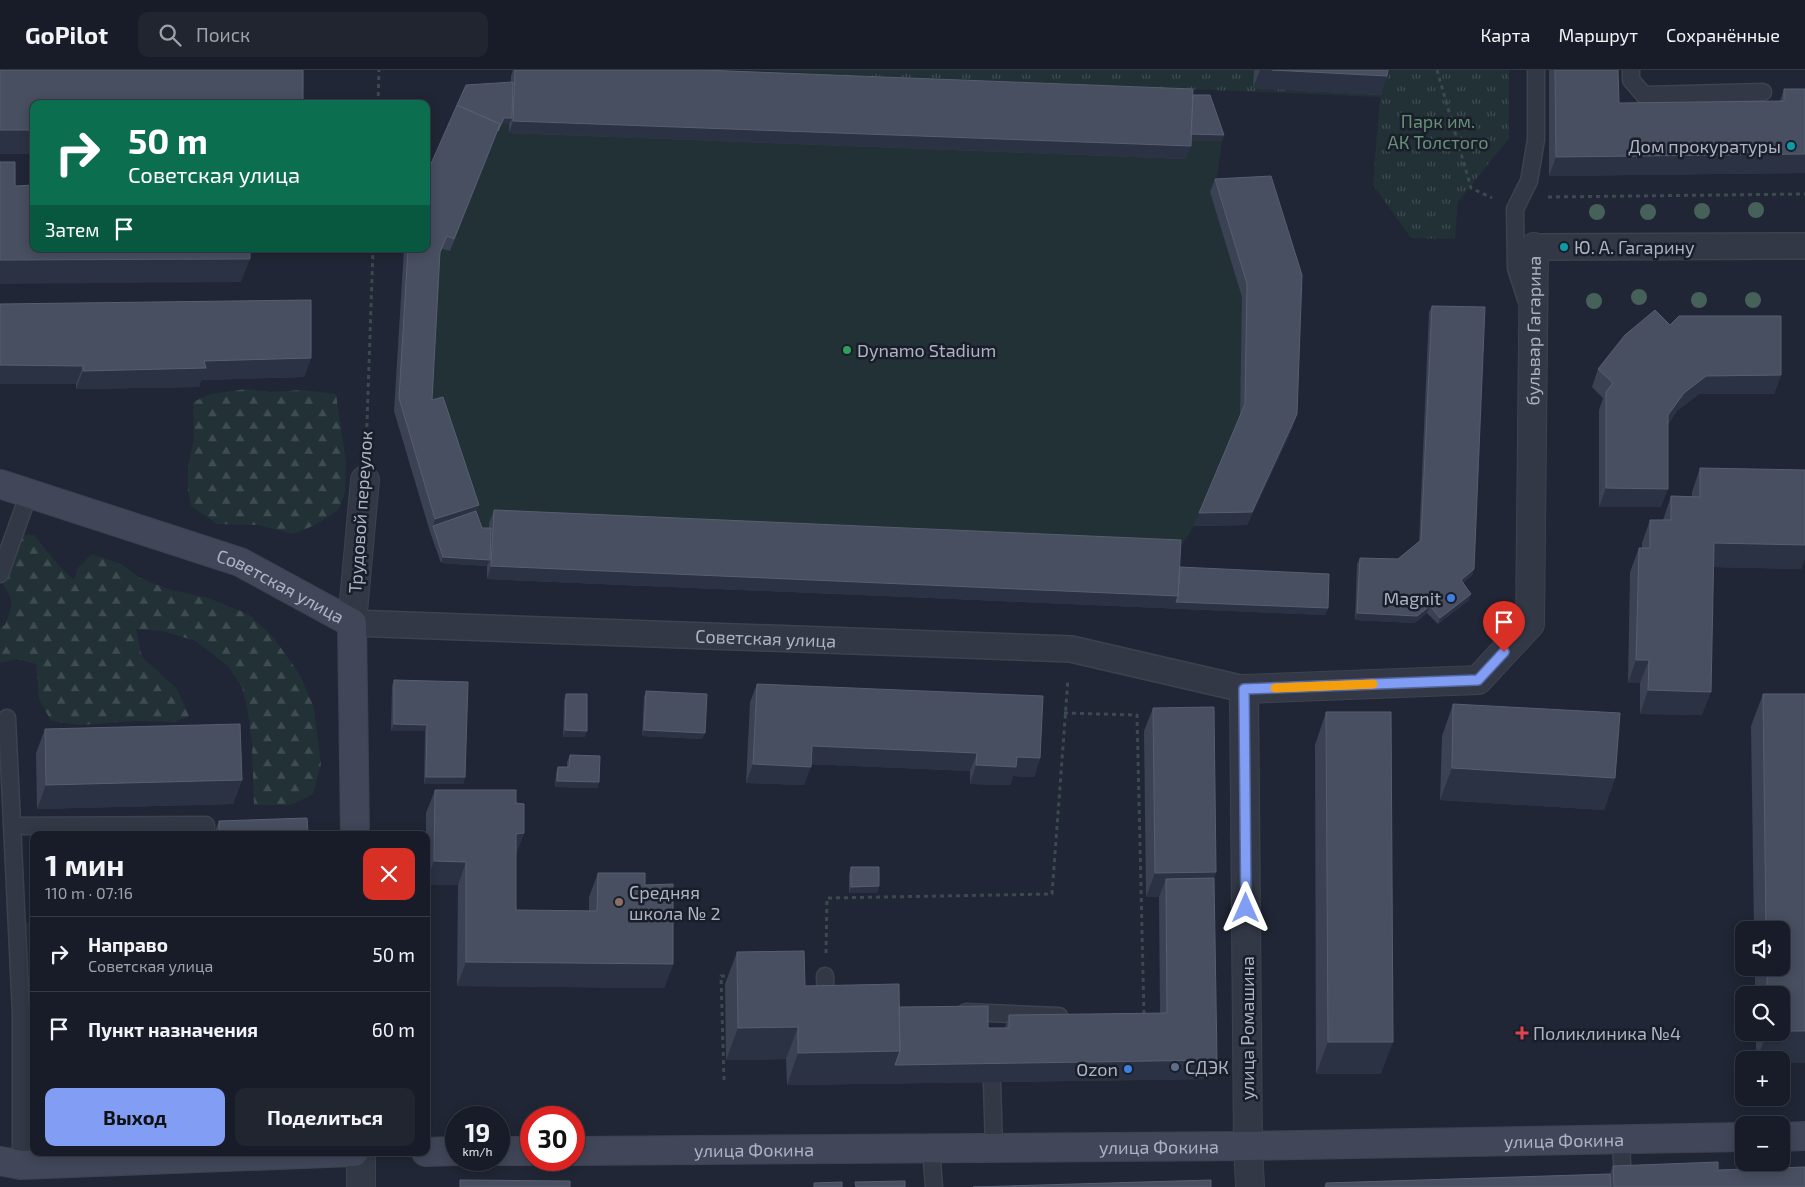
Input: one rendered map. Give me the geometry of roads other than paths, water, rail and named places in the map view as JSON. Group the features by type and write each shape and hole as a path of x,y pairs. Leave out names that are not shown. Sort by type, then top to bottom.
{"main road":[{"name":"Советская улица","path":"0,484 240,562 352,623"},
{"name":"Трудовой переулок","path":"352,623 355,831"},
{"path":"1790,1137 1805,1136"},
{"name":"улица Фокина","path":"585,1150 1248,1146 1735,1137"},
{"path":"430,1152 445,1151"},
{"path":"10,1163 229,1156"}],"street":[{"name":"бульвар Гагарина","path":"1530,624 1534,247 1805,246"},
{"name":"Трудовой переулок","path":"352,623 365,480"},
{"name":"Советская улица","path":"352,623 1071,649 1244,689 1478,680 1530,624"},
{"name":"улица Ромашина","path":"1244,689 1248,1146 1250,1187"},
{"path":"361,1156 361,1187"}],"lane":[{"path":"1533,320 1516,268 1515,208 1529,181 1536,140 1536,70"},
{"path":"1631,70 1631,80 1644,95 1763,92"},
{"path":"0,574 29,493"},
{"path":"7,718 12,826 27,1014 10,1163"},
{"path":"12,826 206,825 206,831"},
{"path":"825,976 826,1007 846,1008"},
{"path":"954,1012 1078,1016"},
{"path":"993,1013 993,1030"},
{"path":"992,1082 994,1148"},
{"path":"1621,1139 1623,1187"},
{"path":"931,1148 934,1187"}],"place":[{"name":"Дом прокуратуры","path":"1791,146"},
{"name":"Ю. А. Гагарину","path":"1564,247"},
{"name":"Dynamo Stadium","path":"847,350"},
{"name":"Magnit","path":"1451,598"},
{"name":"Средняя школа № 2","path":"619,902"},
{"name":"Поликлиника №4","path":"1522,1033"},
{"name":"СДЭК","path":"1175,1067"},
{"name":"Ozon","path":"1128,1069"}],"park label":[{"name":"Парк им. АК Толстого","path":"1438,131"}]}
